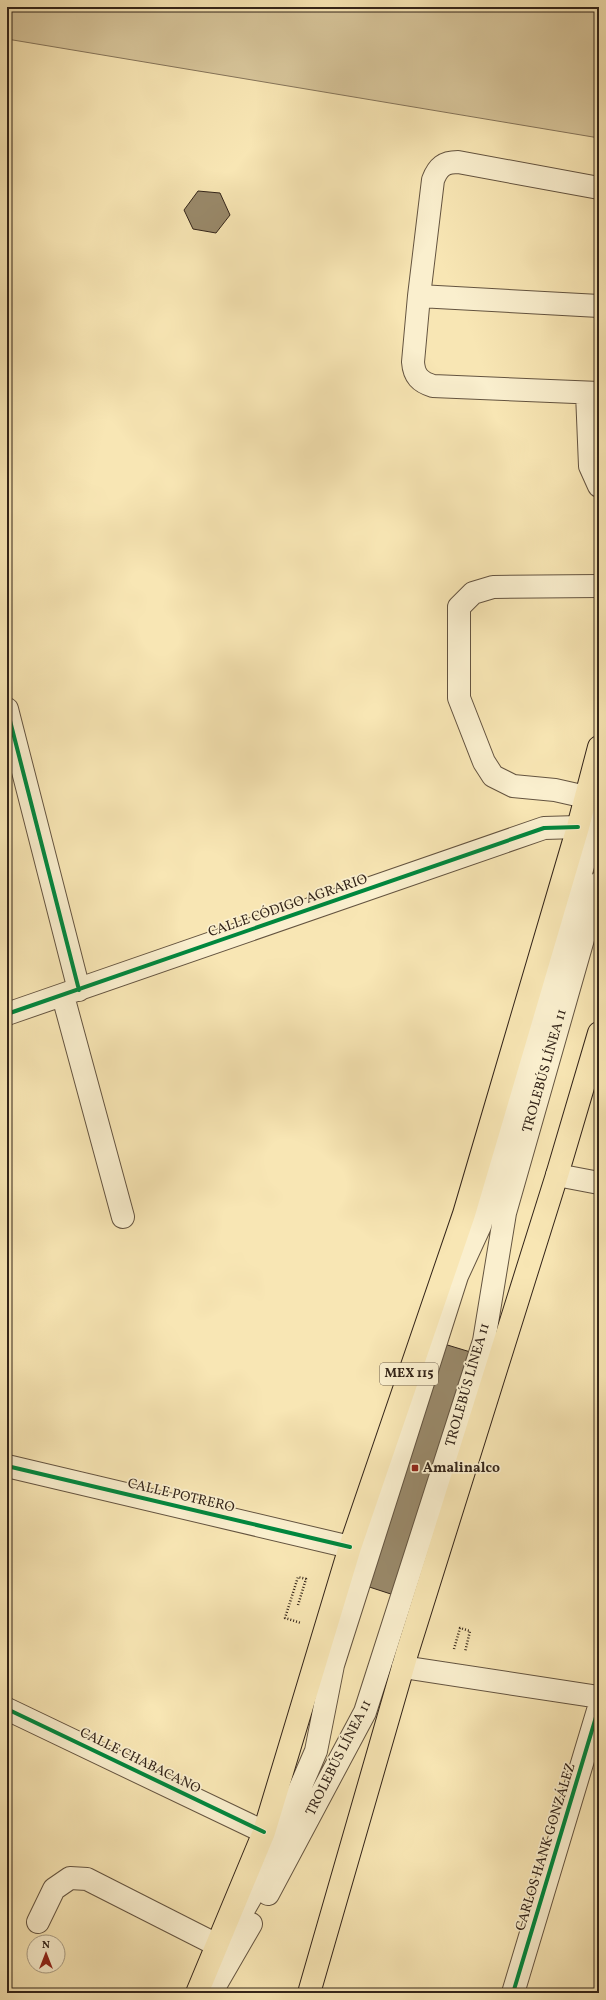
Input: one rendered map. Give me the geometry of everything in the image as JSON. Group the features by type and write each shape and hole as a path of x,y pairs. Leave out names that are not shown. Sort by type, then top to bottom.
{"main road":[{"name":"MEX 115","path":"202,1990 217,1945 264,1832 350,1546 464,1214 578,827 593,803 599,748"},
{"path":"309,1993 403,1667 557,1175 599,1032"}],"street":[{"path":"599,188 458,162 450,162 441,166 436,172 433,180 413,362 414,371 418,378 425,384 433,386 593,393 590,466 599,486"},
{"path":"420,296 599,306"},
{"path":"202,1990 259,1883 316,1751 332,1666 457,1276 480,1226 593,803 555,790 513,786 493,776 484,762 459,698 459,608 473,593 493,587 599,586"},
{"path":"7,709 123,1216"},
{"name":"CALLE CÓDIGO AGRARIO","path":"7,1014 544,828 578,827"},
{"name":"TROLEBÚS LÍNEA 11","path":"202,1990 272,1888 365,1712 484,1341 505,1213 599,883"},
{"path":"557,1175 599,1183"},
{"name":"CALLE POTRERO","path":"7,1466 350,1546"},
{"path":"403,1667 599,1697"},
{"name":"CARLOS HANK GONZÁLEZ","path":"513,1993 599,1707"},
{"name":"CALLE CHABACANO","path":"7,1709 264,1832"},
{"path":"38,1922 54,1889 70,1878 87,1879 217,1945"}],"path":[{"path":"284,1618 298,1577 306,1579 298,1605"},
{"path":"454,1651 460,1628 470,1631 464,1660"}],"shaded area":[{"path":"7,7 599,7 599,138 7,39"}],"building":[{"path":"198,191 220,193 230,215 216,233 193,229 184,210"},
{"name":"Amalinalco","path":"431,1340 477,1354 400,1597 354,1582"}],"cycle path":[{"path":"7,709 79,990"},
{"path":"7,1014 544,828 578,827"},
{"path":"7,1466 350,1547"},
{"path":"513,1993 599,1707"},
{"path":"7,1709 264,1832"}],"place":[{"name":"Amalinalco","path":"415,1468"}]}
